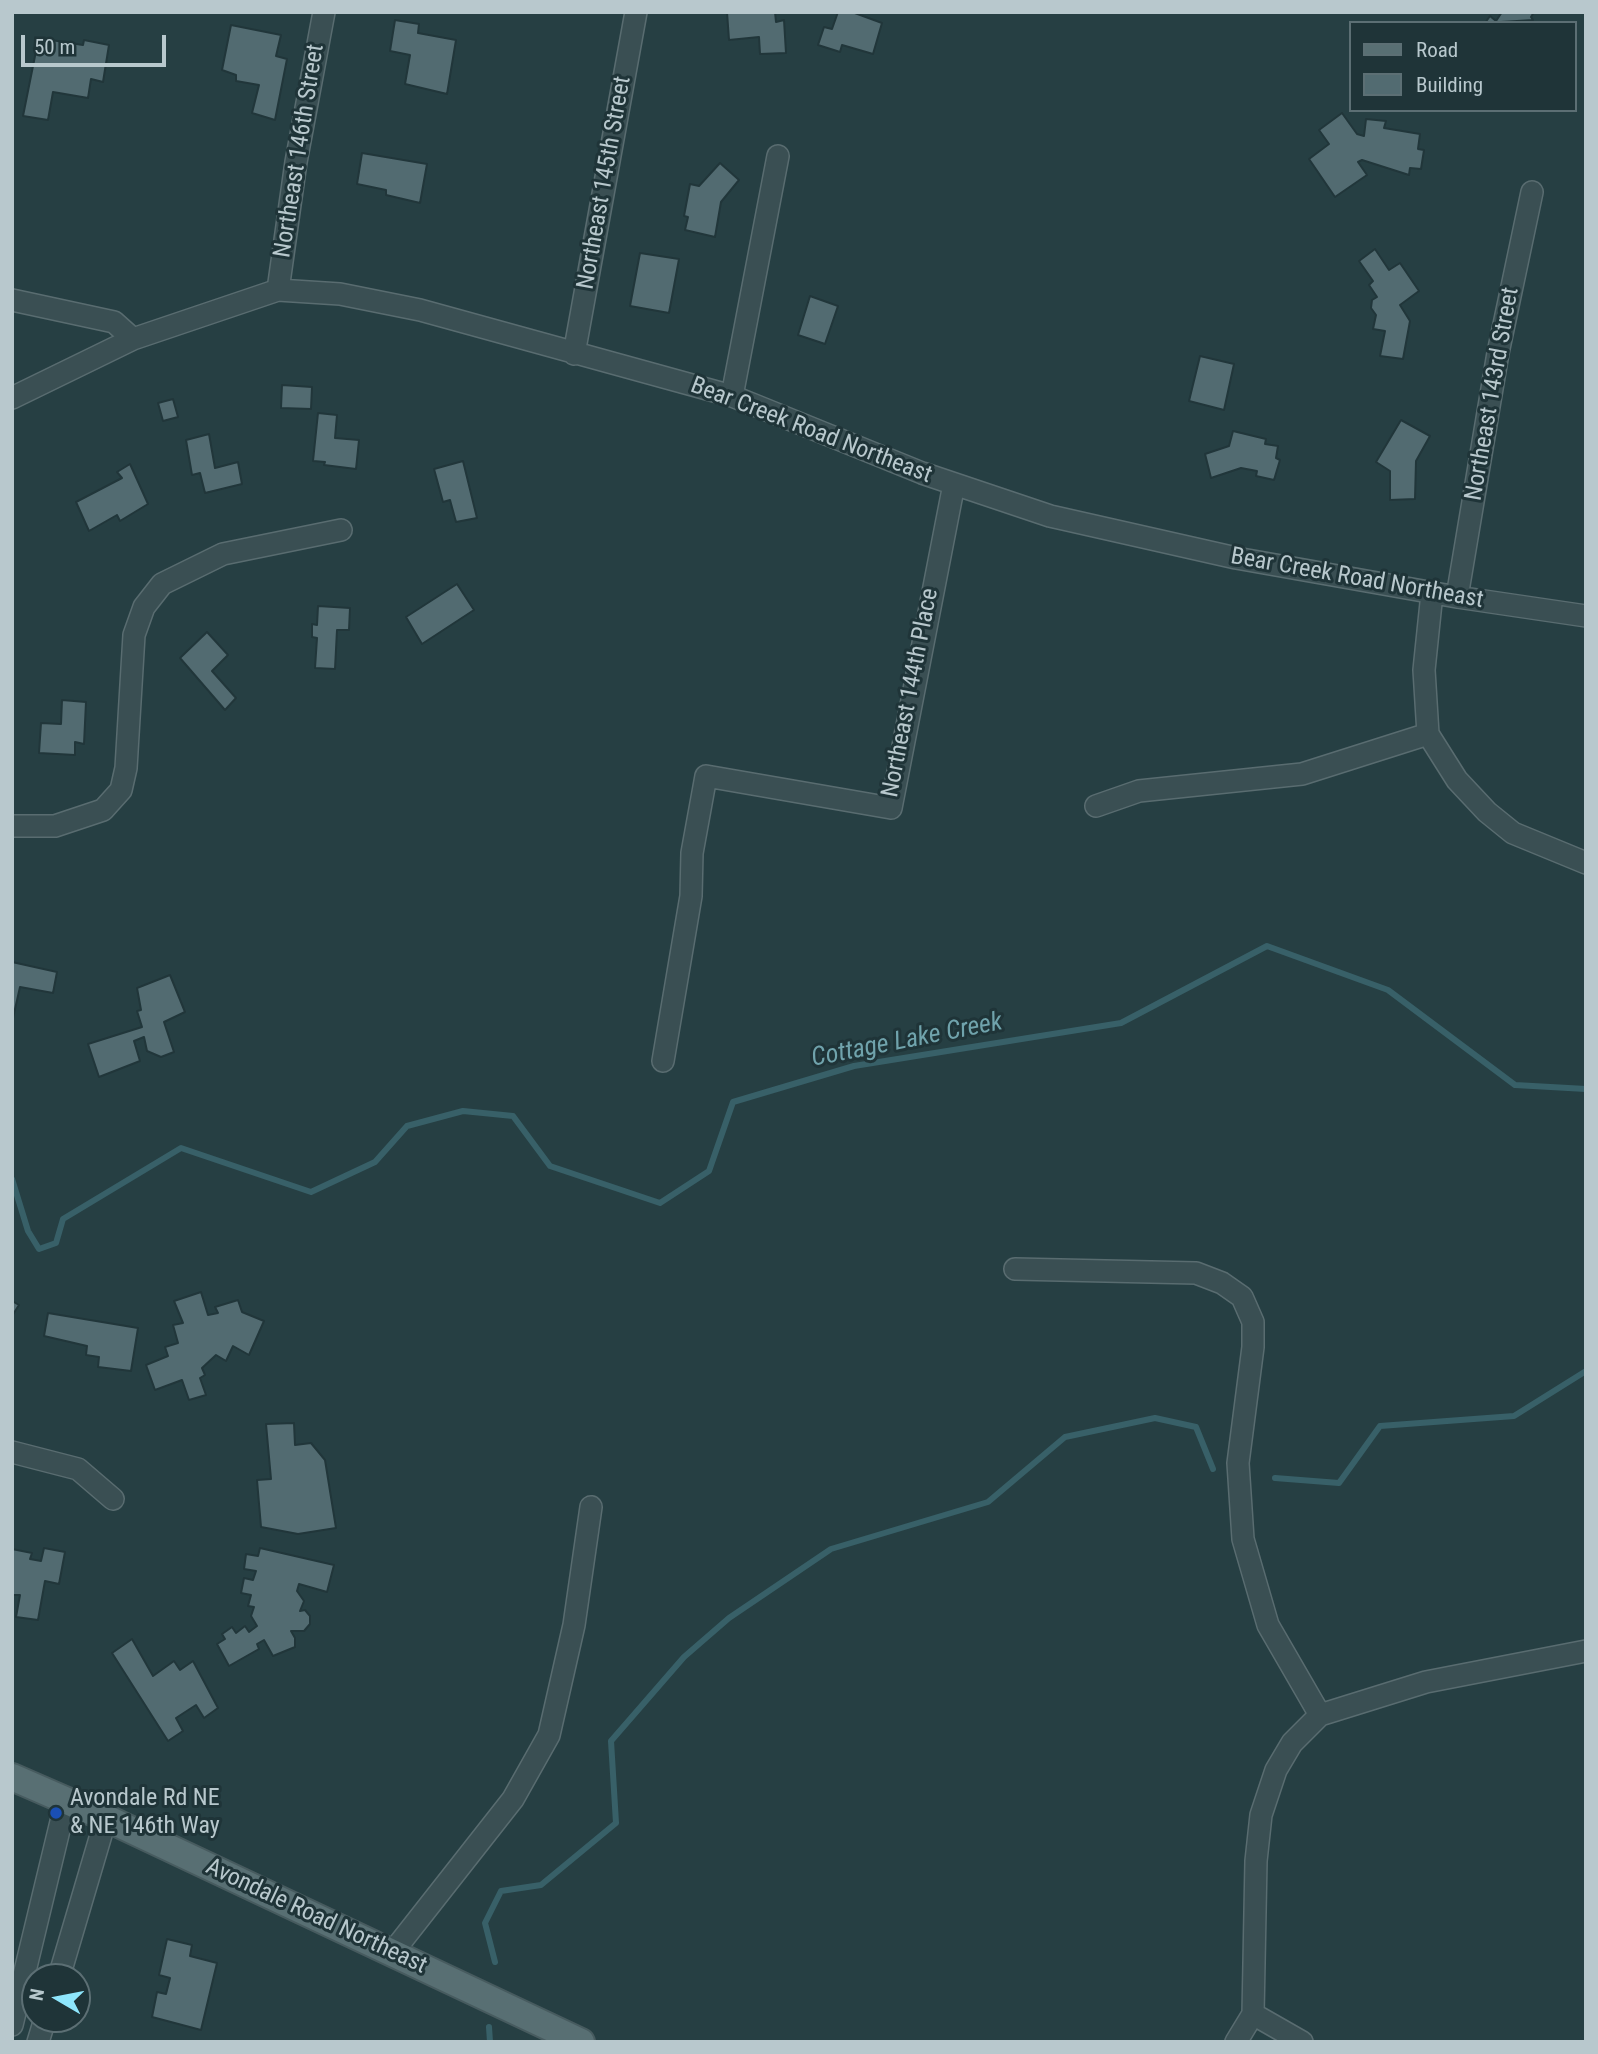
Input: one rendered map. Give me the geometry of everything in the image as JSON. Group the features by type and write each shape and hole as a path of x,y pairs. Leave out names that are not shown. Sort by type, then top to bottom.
{"main road":[{"name":"Avondale Road Northeast","path":"12,1777 106,1818 580,2042"}],"street":[{"name":"Northeast 146th Street","path":"278,290 296,162 324,12"},
{"name":"Northeast 145th Street","path":"574,354 636,12"},
{"path":"733,396 778,156"},
{"name":"Northeast 143rd Street","path":"1457,597 1497,359 1532,192"},
{"name":"Bear Creek Road Northeast","path":"12,398 133,339 278,290 340,294 420,310 733,396 840,442 1050,516 1165,544 1432,593 1586,616"},
{"path":"12,300 114,322 133,339"},
{"name":"Northeast 144th Place","path":"663,1061 691,896 692,853 706,776 891,808 954,484"},
{"path":"12,826 55,826 103,810 121,790 126,768 134,635 144,607 162,584 223,554 341,530"},
{"path":"1432,593 1424,670 1428,734 1457,780 1486,812 1513,833 1586,863"},
{"path":"1096,806 1139,790 1302,774 1428,734"},
{"path":"1015,1269 1196,1273 1222,1283 1242,1297 1253,1322 1238,1463 1243,1539 1268,1625 1320,1715"},
{"path":"12,1452 78,1469 113,1499"},
{"path":"392,1953 513,1799 549,1735 574,1625 591,1507"},
{"path":"1236,2042 1252,2014 1255,1861 1261,1815 1276,1770 1292,1743 1320,1715 1426,1682 1586,1651"},
{"path":"12,2025 66,1801"},
{"path":"63,1963 106,1818"},
{"path":"1252,2014 1302,2042"}],"building":[{"path":"727,12 775,12 776,22 784,20 786,53 760,54 759,37 729,40"},
{"path":"838,12 852,12 882,23 873,54 842,45 840,52 818,45 824,27 832,29"},
{"path":"1502,12 1534,12 1531,17 1533,20 1496,21"},
{"path":"395,20 419,24 418,33 456,40 447,94 405,84 410,55 390,51"},
{"path":"231,25 281,35 276,56 287,59 275,120 252,113 259,85 236,81 236,75 222,70"},
{"path":"45,39 83,45 84,40 109,45 103,82 91,79 88,98 53,92 48,120 23,116 37,46 44,46"},
{"path":"1342,113 1357,134 1364,136 1366,119 1386,121 1384,128 1420,134 1418,149 1424,150 1421,169 1410,168 1409,175 1362,160 1358,162 1367,175 1335,197 1309,159 1329,144 1319,130"},
{"path":"362,153 427,164 420,203 386,195 386,190 357,184"},
{"path":"720,163 739,180 721,202 715,237 685,230 688,217 684,216 690,184 699,186"},
{"path":"1375,249 1389,270 1400,263 1419,291 1400,305 1410,321 1403,359 1380,356 1385,331 1373,329 1376,315 1371,308 1372,300 1377,297 1369,285 1373,281 1359,261"},
{"path":"640,253 679,259 669,313 630,306"},
{"path":"810,296 838,306 825,344 798,335"},
{"path":"1200,356 1234,364 1224,410 1189,401"},
{"path":"282,385 312,387 311,409 281,408"},
{"path":"173,399 178,417 163,421 158,403"},
{"path":"318,413 337,415 335,438 359,440 356,469 313,461"},
{"path":"1401,420 1430,436 1416,461 1415,499 1390,500 1390,471 1376,462"},
{"path":"1233,431 1266,439 1265,444 1278,446 1276,458 1280,460 1274,480 1256,476 1257,471 1241,468 1211,478 1205,454 1229,446"},
{"path":"209,434 215,468 238,462 242,484 205,493 200,473 192,475 186,440"},
{"path":"463,461 477,518 456,522 450,500 443,502 434,469"},
{"path":"130,464 148,504 120,521 117,515 89,531 76,502 122,478 117,472"},
{"path":"457,584 474,610 422,644 406,617"},
{"path":"318,606 350,608 349,630 337,630 335,669 315,668 317,638 312,637 312,624 317,625"},
{"path":"207,632 228,655 212,671 236,698 225,710 180,658"},
{"path":"62,700 86,702 84,744 75,742 75,755 39,753 41,723 61,724"},
{"path":"12,962 57,972 53,993 20,987 13,1018"},
{"path":"170,975 185,1012 164,1022 174,1052 161,1057 147,1051 144,1037 134,1041 140,1061 99,1077 88,1044 142,1027 137,1011 141,1010 137,988"},
{"path":"201,1292 208,1315 218,1313 215,1307 238,1300 242,1312 264,1321 249,1355 233,1346 226,1361 216,1355 202,1368 205,1375 200,1378 206,1395 189,1400 182,1380 155,1390 146,1365 168,1356 165,1347 178,1343 173,1325 183,1323 174,1301"},
{"path":"12,1301 19,1305 12,1316"},
{"path":"48,1313 138,1328 131,1371 98,1367 99,1357 86,1355 87,1346 44,1336"},
{"path":"294,1423 295,1445 311,1443 325,1460 336,1528 298,1534 261,1527 257,1480 271,1479 266,1424"},
{"path":"44,1548 65,1552 59,1584 45,1581 38,1620 16,1617 20,1595 12,1595 12,1549 32,1553 30,1559 41,1561"},
{"path":"260,1548 334,1565 327,1592 299,1584 297,1591 304,1601 300,1611 305,1610 310,1616 310,1624 304,1631 291,1631 295,1638 295,1647 273,1656 264,1640 257,1644 259,1649 229,1666 217,1644 225,1639 222,1634 232,1627 236,1633 245,1626 249,1632 257,1626 251,1616 254,1607 248,1606 251,1595 241,1593 244,1578 253,1580 256,1571 244,1569 246,1554 258,1556"},
{"path":"132,1639 153,1676 174,1661 180,1670 193,1661 218,1708 204,1718 196,1705 176,1718 183,1731 168,1741 112,1653"},
{"path":"167,1939 192,1945 190,1956 217,1963 201,2030 152,2017 157,1992 166,1994 170,1978 159,1975"}],"waterway":[{"name":"Cottage Lake Creek","path":"12,1179 28,1231 39,1249 56,1243 63,1219 181,1148 311,1192 375,1162 407,1126 463,1111 513,1116 550,1166 660,1203 709,1171 733,1102 854,1066 1121,1023 1267,946 1388,990 1515,1085 1586,1089"},
{"path":"1275,1478 1339,1483 1380,1426 1514,1416 1586,1371"},
{"path":"495,1962 485,1923 501,1891 541,1885 616,1823 611,1741 684,1657 729,1618 831,1549 988,1502 1065,1437 1155,1418 1196,1427 1213,1469"},
{"path":"489,2027 490,2042"}],"place":[{"name":"Avondale Rd NE & NE 146th Way","path":"56,1813"}]}
